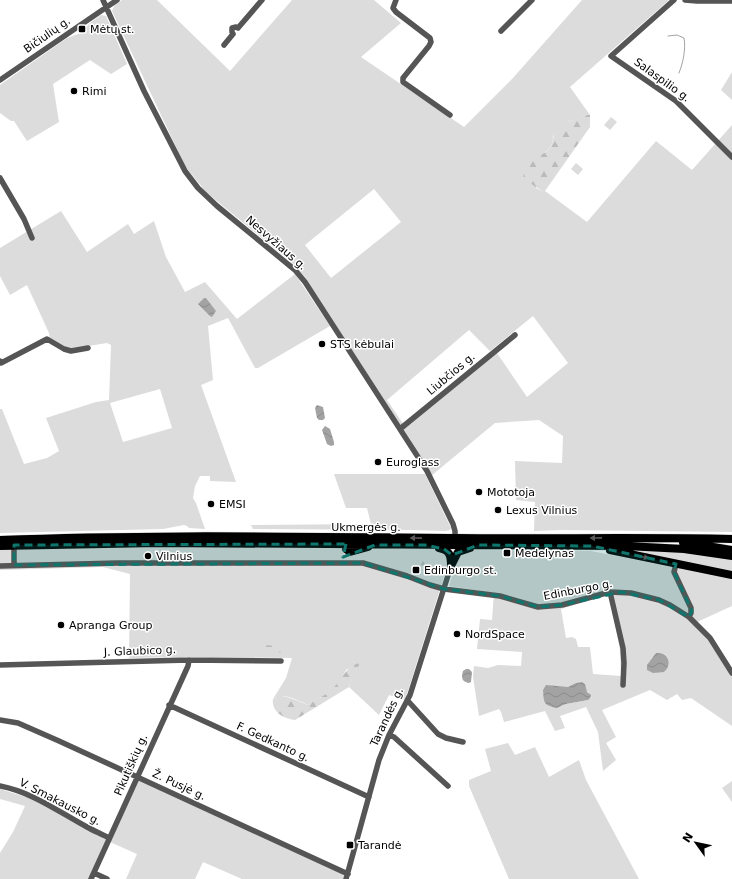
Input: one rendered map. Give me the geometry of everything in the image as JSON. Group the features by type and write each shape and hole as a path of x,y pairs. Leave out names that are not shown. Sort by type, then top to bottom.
{"highway":[{"name":"Ukmergės g.","path":"0,540 98,537 732,539"},
{"path":"346,544 348,541 367,537"},
{"path":"648,538 732,550"},
{"name":"Ukmergės g.","path":"0,546 157,543 346,544 346,549 350,552 375,544 592,546"},
{"path":"425,545 447,550 450,555 451,566"},
{"path":"451,566 454,557 458,552 478,545"},
{"path":"592,546 673,548 732,556"},
{"path":"592,546 732,575"}],"street":[{"name":"Nesvyžiaus g.","path":"103,0 144,91 185,171 191,180 217,206 295,270 335,327 427,471 453,524 455,538"},
{"name":"Bičiulių g.","path":"0,80 117,0"},
{"path":"224,45 233,34 239,34 240,30 238,28 262,0"},
{"path":"501,31 532,0"},
{"name":"Salaspilio g.","path":"674,0 611,56 676,101 732,157"},
{"path":"685,0 732,1"},
{"path":"395,2 393,8 396,12 430,38 431,42 430,46 403,78 403,82 450,115"},
{"path":"0,178 24,219 32,238"},
{"name":"Liubčios g.","path":"400,429 515,335"},
{"path":"0,361 1,363 47,339 64,349 71,351 88,348"},
{"path":"14,545 14,565"},
{"name":"Edinburgo g.","path":"0,566 118,563 363,563 444,589 500,596 526,605 538,607 562,605 610,592 631,593 648,596 670,605 689,617 710,638 732,673"},
{"path":"676,564 674,572 691,608 689,617"},
{"name":"Tarandės g.","path":"347,877 370,797 378,761 389,735 408,700 451,566"},
{"path":"610,592 623,648 623,685"},
{"name":"J. Glaubico g.","path":"0,665 189,660 281,661"},
{"name":"Pikutiškių g.","path":"91,879 188,666 189,660"},
{"path":"408,700 438,734 446,738 463,742"},
{"name":"F. Gedkanto g.","path":"169,705 370,797"},
{"name":"Ž. Pusjė g.","path":"0,720 18,723 137,776 347,877"},
{"path":"389,735 394,737 448,786"},
{"name":"V. Smakausko g.","path":"0,786 10,788 33,797 109,838"},
{"path":"94,873 107,879"}],"highlighted area":[{"path":"346,544 343,557 375,545 425,545 444,549 452,555 478,545 592,546 676,564 674,572 692,611 689,617 659,600 621,592 562,605 538,607 500,596 444,589 363,563 14,565 14,545"}],"green space":[{"path":"122,0 157,0 230,71 292,0 374,0 401,23 361,57 464,127 512,79 582,0 669,0 570,87 590,115 569,121 553,136 551,146 544,153 536,188 545,191 587,222 656,141 692,170 732,125 732,532 534,531 535,502 516,500 515,461 562,463 563,436 539,420 495,423 431,476 409,438 305,277 291,262 206,192 185,166 112,11 115,4","holes":["374,189 401,222 331,278 305,245","533,316 568,363 527,397 497,353 406,428 387,400 469,330 490,351"]},
{"path":"101,15 106,16 127,64 111,74 90,60 53,84 59,122 27,141 14,121 11,121 0,113 0,85 67,38 81,33 90,23"},
{"path":"732,72 732,100 721,90"},
{"path":"590,115 590,127 545,191 542,191 524,179 525,170 528,166 548,150 552,144 555,131 564,123"},
{"path":"611,117 617,122 610,130 604,125"},
{"path":"576,163 583,169 578,175 571,169"},
{"path":"61,211 87,252 128,224 134,234 154,221 166,257 185,292 205,282 237,319 295,274 330,326 258,368 255,368 228,318 208,326 213,380 201,385 236,482 210,481 210,476 200,476 195,486 193,498 205,529 189,528 184,525 163,529 0,533 0,409 2,409 24,464 47,458 59,451 46,418 96,402 109,400 111,345 107,343 70,349 50,339 49,333 27,285 10,295 0,276 0,248","holes":["160,389 172,428 123,442 110,403"]},
{"path":"334,474 425,474 451,528 450,530 445,531 253,529 251,525 371,524 367,508 346,508"},
{"path":"117,547 441,549 444,550 448,564 405,700 389,695 379,715 349,687 359,663 346,670 339,683 331,691 308,705 295,699 282,696 273,699 286,678 292,658 129,658 130,574 103,567 0,570 0,550"},
{"path":"465,550 591,551 732,579 732,606 697,622 732,677 732,726 691,698 682,700 677,694 667,700 650,690 602,710 616,737 606,743 616,760 603,771 598,732 586,707 560,716 565,728 555,731 545,711 504,722 499,709 479,716 473,677 474,666 488,668 498,665 521,666 522,652 477,649 480,619 492,620 494,593 449,586 458,555","holes":["609,594 620,650 621,676 593,674 590,647 578,647 576,639 572,637 566,638 561,609","580,682 585,684 586,691 589,693 588,700 566,704 561,707 566,688"]},
{"path":"630,551 671,551 732,560 732,571"},
{"path":"406,560 432,561 433,563 430,566 407,564 403,562"},
{"path":"262,645 283,646 289,649 267,656 257,651 257,648"},
{"path":"360,663 349,687 295,720 279,714 274,708 273,699 282,696 308,705 334,688 351,667"},
{"path":"508,743 515,755 535,747 549,777 579,760 586,780 639,879 509,879 469,786 469,780 491,771 485,749"},
{"path":"138,779 341,873 344,876 343,879 242,879 203,862 195,879 126,879 137,854 110,842"},
{"path":"732,781 732,802 722,788"},
{"path":"0,789 29,798 107,839 89,879 0,879 0,853 13,832 25,806 0,799"}],"water":[{"path":"206,298 216,311 212,317 198,304"},
{"path":"317,405 323,407 325,418 323,420 319,420 317,418 315,408"},
{"path":"325,426 330,429 334,445 331,446 327,444 322,430"},
{"path":"656,653 664,654 668,659 668,666 664,672 653,673 647,670 647,665"},
{"path":"469,669 472,672 471,682 469,683 463,681 462,678 463,671"},
{"path":"582,682 585,684 587,692 591,695 588,700 566,704 557,708 549,706 545,703 543,690 546,685 568,687"}],"waterway":[{"path":"668,36 677,35 684,38 684,56 679,73"}],"place":[{"name":"Mėtų st.","path":"82,29"},
{"name":"Rimi","path":"74,91"},
{"name":"STS kėbulai","path":"322,344"},
{"name":"Euroglass","path":"378,462"},
{"name":"Mototoja","path":"479,492"},
{"name":"EMSI","path":"211,504"},
{"name":"Lexus Vilnius","path":"498,510"},
{"name":"Medelynas","path":"507,553"},
{"name":"Vilnius","path":"148,556"},
{"name":"Edinburgo st.","path":"416,570"},
{"name":"Apranga Group","path":"61,625"},
{"name":"NordSpace","path":"457,634"},
{"name":"Tarandė","path":"350,845"}]}
